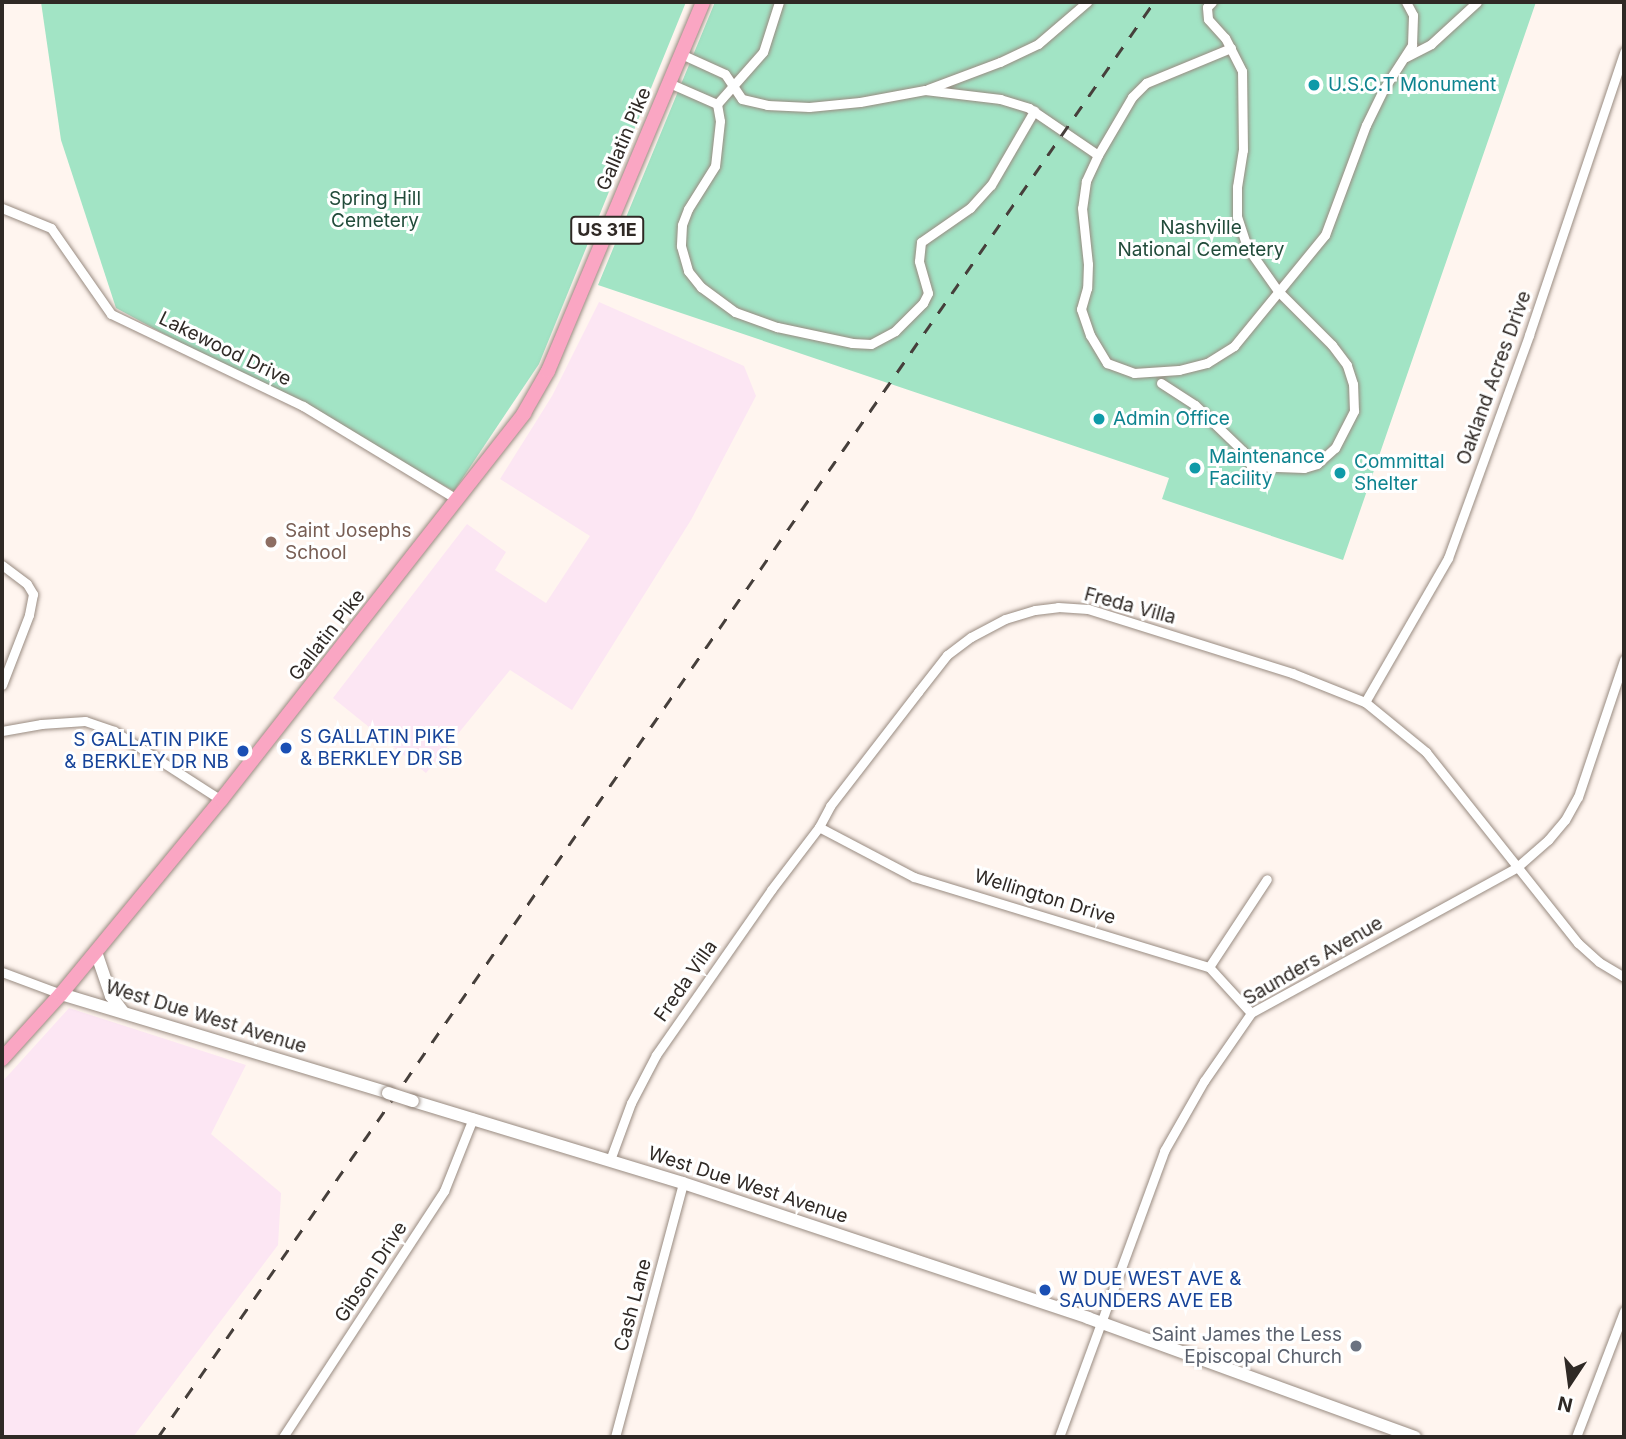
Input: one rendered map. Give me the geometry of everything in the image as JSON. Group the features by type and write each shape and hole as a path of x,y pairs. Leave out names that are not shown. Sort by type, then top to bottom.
{"main road":[{"name":"Gallatin Pike","path":"2,1059 61,994 221,800 524,413 548,370 703,2"},
{"path":"96,952 111,996 123,1012"},
{"name":"West Due West Avenue","path":"61,994 684,1183 1101,1323 1415,1437"}],"street":[{"path":"717,104 763,52 779,2"},
{"path":"681,54 725,74 746,100 783,107 860,103 925,90 1000,62 1038,44 1087,2"},
{"path":"1161,383 1195,405 1244,451 1251,466 1304,468 1317,464 1335,448 1354,411 1353,384 1347,365 1332,345 1278,291 1247,247 1237,218 1237,187 1243,150 1242,71 1231,48 1208,19 1207,7 1212,2"},
{"path":"1231,48 1146,83 1132,96 1086,181 1082,208 1088,276 1081,309 1090,335 1107,363 1134,373 1179,370 1207,363 1234,346 1325,235 1366,125 1383,90 1412,46 1414,25 1406,2"},
{"path":"1406,58 1431,44 1477,2"},
{"name":"Oakland Acres Drive","path":"1365,702 1448,558 1527,341 1624,52"},
{"path":"669,83 717,104"},
{"path":"925,90 1014,102 1034,111 1098,155"},
{"path":"717,104 720,121 715,166 682,225 681,246 688,271 701,287 735,312 777,327 871,344 895,331 923,303 929,286 919,261 921,242 970,208 991,186 1034,111"},
{"name":"Lakewood Drive","path":"2,208 51,228 111,314 303,406 458,499"},
{"path":"2,565 23,581 33,594 29,615 2,685"},
{"name":"Freda Villa","path":"610,1160 631,1103 656,1055 771,890 819,827 830,806 947,655 994,625 1035,610 1058,607 1088,609 1292,673 1365,702 1426,752 1578,943 1599,962 1624,977"},
{"name":"Saunders Avenue","path":"1059,1437 1164,1152 1204,1081 1251,1013 1516,868 1548,840 1565,820 1578,797 1623,666"},
{"path":"2,731 85,721 114,731 221,800"},
{"name":"Wellington Drive","path":"819,827 915,877 1209,967"},
{"path":"1251,1013 1209,967 1267,878"},
{"path":"2,972 61,994"},
{"name":"Gibson Drive","path":"284,1437 444,1191 473,1118"},
{"name":"Cash Lane","path":"615,1437 684,1183"},
{"path":"1576,1437 1624,1311"}],"shaded area":[{"path":"599,302 744,366 756,396 691,520 572,710 510,670 426,773 333,698 467,524 506,552 495,570 546,603 590,536 500,479 552,396"},
{"path":"69,1008 246,1065 211,1134 281,1193 278,1245 133,1437 2,1437 2,1082"}],"green space":[{"name":"Spring Hill Cemetery","path":"41,2 686,2 539,364 454,491 116,308 61,140"},
{"name":"Nashville National Cemetery","path":"715,2 1536,2 1343,560 1162,499 1169,478 598,285"}],"railway":[{"path":"158,1437 1154,2"}],"place":[{"name":"U.S.C.T Monument","path":"1314,85"},
{"name":"Admin Office","path":"1099,419"},
{"name":"Maintenance Facility","path":"1195,468"},
{"name":"Committal Shelter","path":"1340,473"},
{"name":"Saint Josephs School","path":"271,542"},
{"name":"S GALLATIN PIKE & BERKLEY DR SB","path":"286,748"},
{"name":"S GALLATIN PIKE & BERKLEY DR NB","path":"243,751"},
{"name":"W DUE WEST AVE & SAUNDERS AVE EB","path":"1045,1290"},
{"name":"Saint James the Less Episcopal Church","path":"1356,1346"}]}
